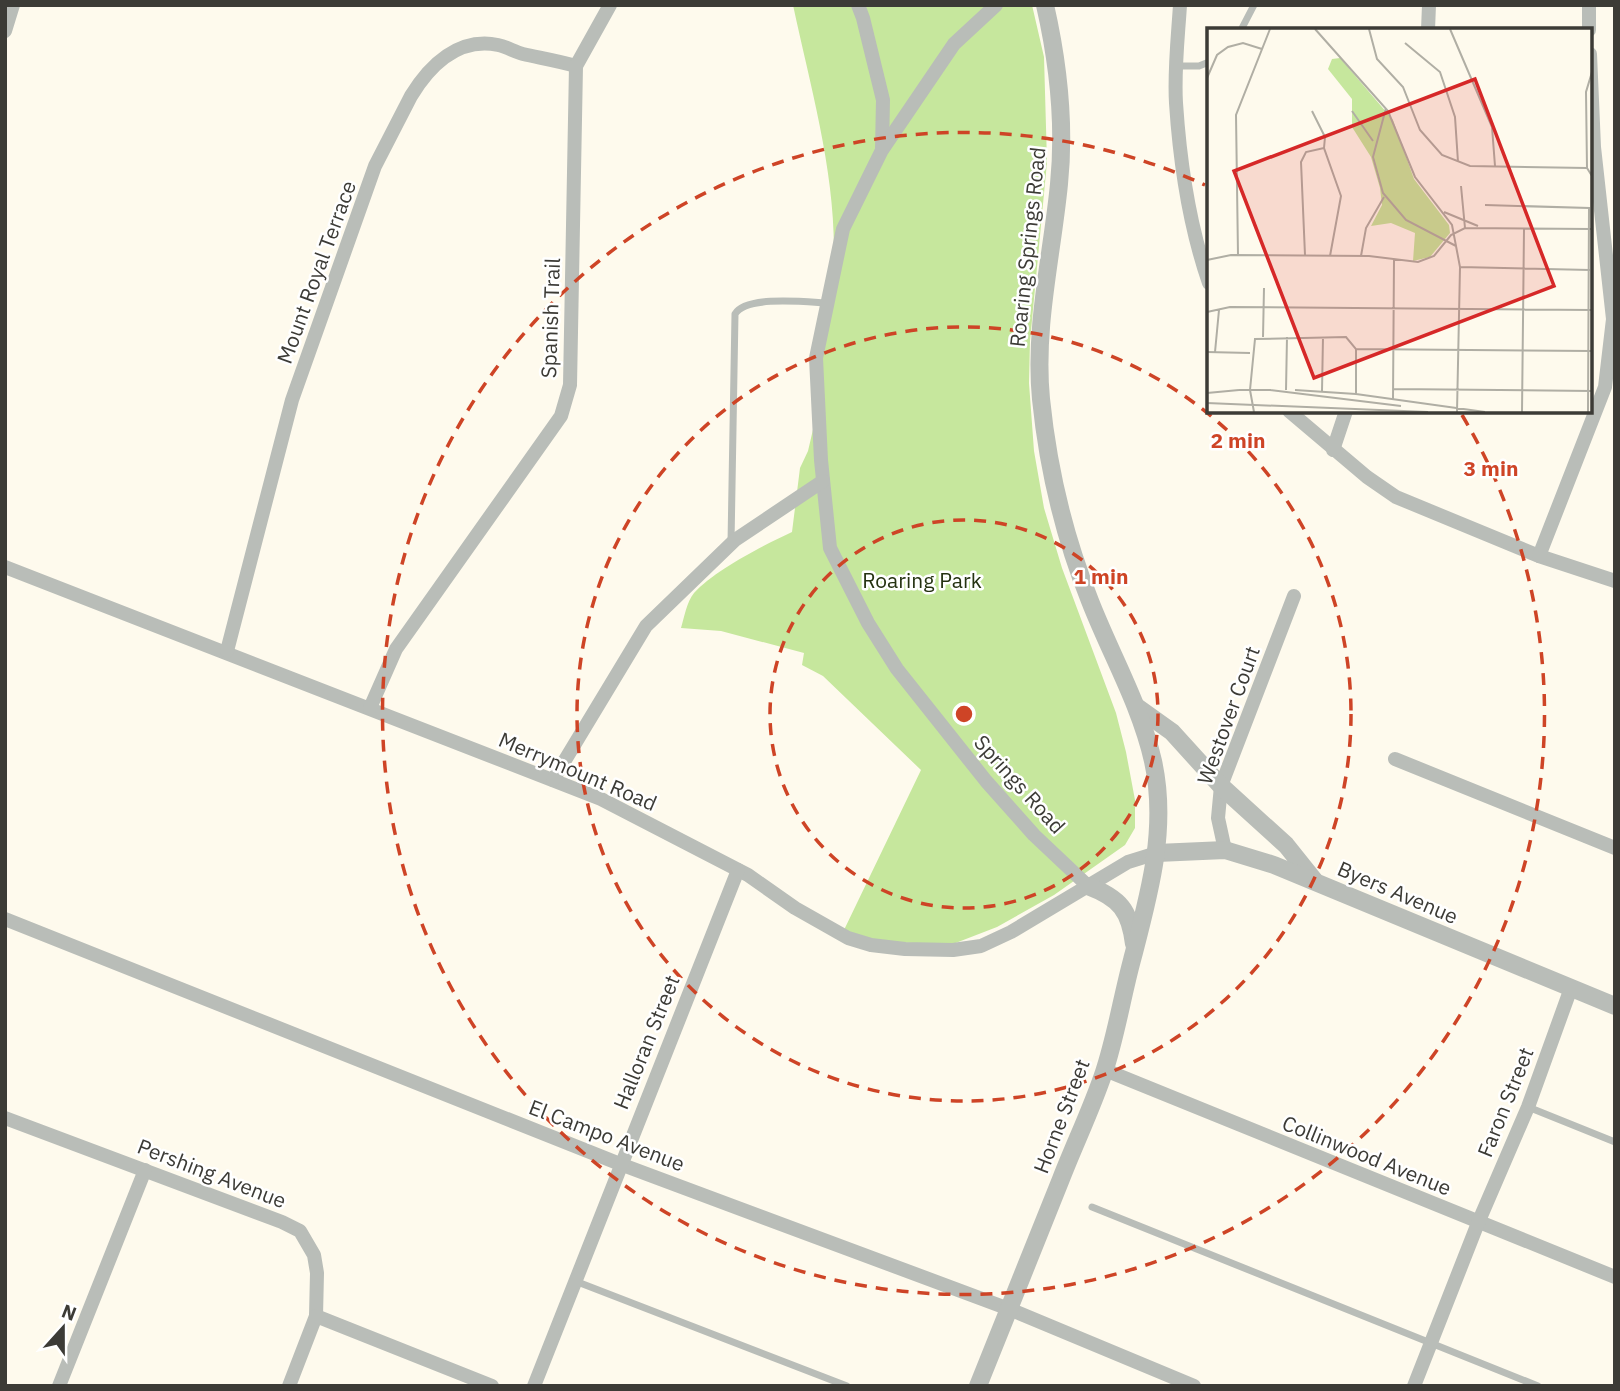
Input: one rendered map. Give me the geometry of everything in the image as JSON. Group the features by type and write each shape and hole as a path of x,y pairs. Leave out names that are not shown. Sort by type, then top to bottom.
{"street":[{"path":"5,31 13,5"},
{"name":"Spanish Trail","path":"370,708 396,649 561,416 570,385 576,66 610,5"},
{"name":"Springs Road","path":"858,5 883,100 882,150"},
{"name":"Springs Road","path":"996,5 954,44 882,150 843,229 816,358 823,481 830,548 868,623 897,669 986,781 1034,835 1088,886"},
{"name":"Roaring Springs Road","path":"1045,5 1054,44 1060,128 1059,182 1038,345 1046,436 1056,497 1070,543 1090,601 1138,707 1154,766 1159,804 1157,853"},
{"path":"1180,5 1176,100 1195,241 1207,277"},
{"path":"1428,28 1429,5"},
{"path":"1588,5 1589,28"},
{"name":"Mount Royal Terrace","path":"227,651 292,400 375,166 411,96 448,53 483,43 576,66"},
{"path":"1539,556 1605,387 1613,319 1594,147 1592,100"},
{"path":"1291,413 1334,450 1396,497 1539,556 1615,581"},
{"path":"1334,450 1345,413"},
{"path":"553,780 646,626 731,544 823,481"},
{"name":"Merrymount Road","path":"5,567 227,651 601,799 738,870 795,908 848,938 871,945 953,950 981,946 1011,932 1128,862 1157,853"},
{"name":"Westover Court","path":"1225,850 1219,818 1221,786 1294,596"},
{"path":"1138,707 1172,732 1221,786 1286,845 1317,883"},
{"path":"1395,759 1615,848"},
{"name":"Byers Avenue","path":"1157,853 1225,850 1274,865 1615,1006"},
{"name":"Horne Street","path":"978,1386 1105,1070 1149,897 1157,853"},
{"name":"Halloran Street","path":"534,1386 738,870"},
{"path":"1088,886 1116,900 1126,911 1133,930 1135,947"},
{"name":"El Campo Avenue","path":"5,919 620,1164 1009,1308 1194,1386"},
{"name":"Faron Street","path":"1414,1386 1478,1223 1528,1107 1570,988"},
{"name":"Collinwood Avenue","path":"1105,1070 1615,1277"},
{"name":"Pershing Avenue","path":"5,1118 300,1231 314,1255 316,1316"},
{"path":"59,1386 145,1170"},
{"path":"289,1386 316,1316 492,1386"}],"lane":[{"path":"1242,28 1254,5"},
{"path":"1177,66 1199,66 1207,63"},
{"path":"731,544 735,313 745,305 785,300 828,303"},
{"path":"1528,1107 1615,1142"},
{"path":"1092,1207 1538,1386"},
{"path":"575,1281 847,1386"}],"green space":[{"name":"Roaring Park","path":"793,5 1032,5 1044,57 1047,162 1030,341 1029,383 1034,451 1044,508 1062,568 1116,713 1135,800 1135,828 1125,845 1054,895 997,927 953,944 873,942 844,930 921,770 823,676 802,665 804,653 721,631 681,628 689,600 703,584 740,559 792,532 800,468 808,451 815,421 834,249 833,218 826,157"}]}
